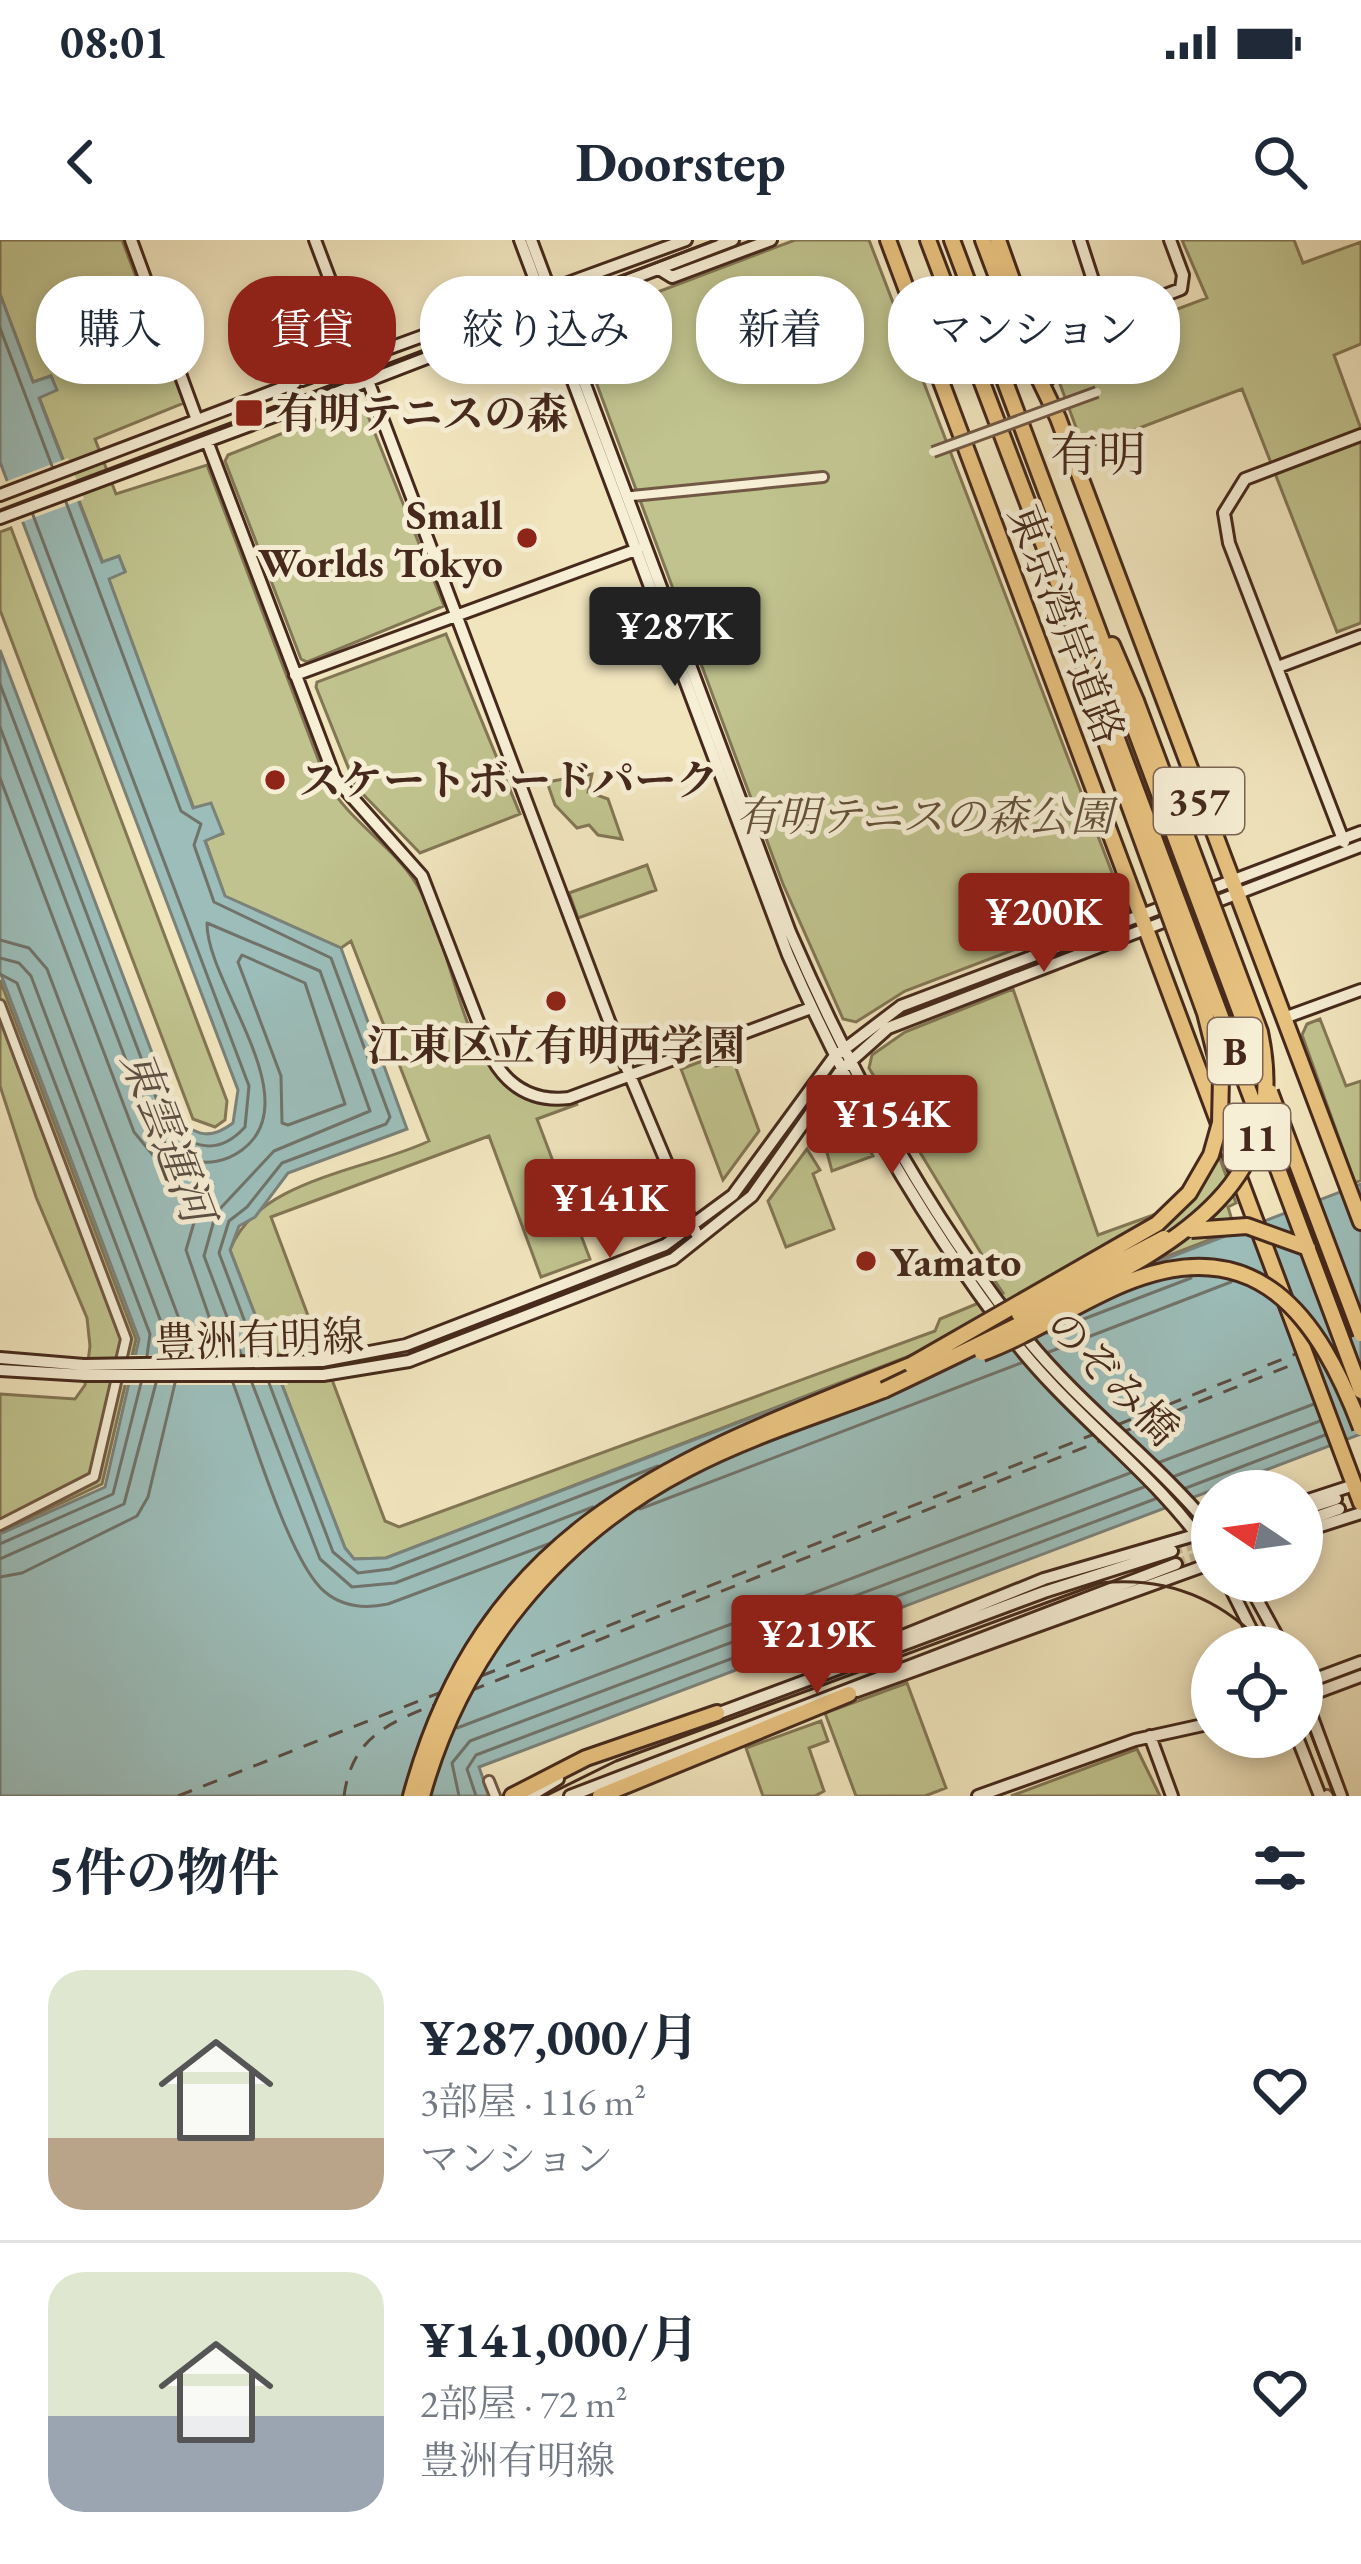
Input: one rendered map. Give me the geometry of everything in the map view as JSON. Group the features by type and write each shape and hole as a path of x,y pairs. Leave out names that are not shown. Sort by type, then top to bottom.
{"highway":[{"path":"883,240 932,380 981,488"},
{"name":"東京湾岸道路","path":"883,240 981,488 1361,1503"},
{"name":"B","path":"928,240 1075,626 1102,715 1361,1391"},
{"name":"11","path":"884,1390 990,1340 1178,1238 1226,1194 1256,1140 1267,1088 1254,1011 1052,509 954,240"},
{"name":"東京湾岸道路","path":"983,240 1021,341 1058,418 1361,1222"},
{"name":"357","path":"998,240 1058,418"},
{"name":"B","path":"1131,703 1361,1334"},
{"name":"11","path":"911,1365 1157,1224 1198,1181 1216,1139 1222,1092 1210,1029 1102,715"},
{"name":"11","path":"411,1796 439,1717 470,1656 524,1582 576,1531 685,1459 911,1365 1147,1246 1211,1226 1259,1228 1305,1246 1336,1271 1361,1305"},
{"name":"11","path":"422,1796 449,1719 479,1660 532,1588 583,1538 688,1468 994,1348 1136,1279 1205,1268 1257,1281 1300,1312 1336,1363 1361,1428"},
{"path":"600,1796 858,1688"},
{"path":"512,1796 586,1758 717,1713"}],"street":[{"path":"131,240 196,420"},
{"path":"315,240 328,276"},
{"path":"520,240 537,276"},
{"path":"531,240 540,276"},
{"path":"622,261 660,240"},
{"path":"582,276 686,240"},
{"path":"642,276 733,240"},
{"path":"659,269 672,277 771,240"},
{"path":"1080,240 1103,311 1111,316 1181,289 1183,275 1171,240"},
{"path":"0,495 291,384"},
{"path":"0,518 359,384"},
{"path":"368,384 631,1077 701,1240"},
{"path":"580,384 811,1008 841,1070 980,1285"},
{"path":"933,452 1097,392"},
{"path":"1345,844 1226,532 1225,506 1245,478 1361,435"},
{"path":"207,441 335,778 356,807 402,849 430,891 500,1073 518,1089 554,1100 631,1077 811,1008"},
{"path":"632,496 823,477"},
{"path":"295,675 641,547"},
{"path":"641,547 790,932 844,1045 980,1285"},
{"path":"1278,668 1361,636"},
{"path":"1345,844 1361,832"},
{"path":"1345,844 1361,846"},
{"name":"豊洲有明線","path":"0,1358 84,1365 322,1361 358,1356 406,1345 635,1260 692,1228 748,1178 844,1045 901,1006 1345,844"},
{"name":"豊洲有明線","path":"0,1370 85,1376 323,1375 386,1367 641,1274 701,1240 752,1196 851,1058 905,1019 1143,920"},
{"path":"1284,1018 1361,990"},
{"path":"0,1005 126,1339 94,1477 0,1525"},
{"name":"のぞみ橋","path":"980,1285 1053,1369 1191,1505"},
{"name":"のぞみ橋","path":"980,1285 1043,1378 1191,1527"},
{"path":"358,1356 361,1366 386,1367"},
{"path":"1323,1498 1354,1485"},
{"path":"1323,1525 1361,1513"},
{"path":"1152,1545 1170,1535 1179,1515"},
{"path":"530,1796 588,1764 854,1659 970,1606 1191,1536"},
{"path":"854,1659 1174,1558 858,1688"},
{"path":"570,1796 734,1730 1191,1568"},
{"path":"1323,1682 1361,1662"},
{"path":"1323,1686 1361,1676"},
{"path":"978,1796 1150,1736 1191,1727"},
{"path":"1150,1736 1172,1796"},
{"path":"1323,1747 1341,1796"},
{"path":"1307,1758 1325,1796"},
{"path":"489,1781 495,1796"}],"green space":[{"path":"0,240 122,240 136,276 36,276 33,382 0,294"},
{"name":"有明テニスの森公園","path":"795,240 869,240 888,289 888,384 924,384 1121,896 1113,912 905,991 856,1022 843,1019 783,884 597,384 672,384 672,287 696,277 696,384 864,384 864,276 700,276"},
{"path":"1182,240 1294,240 1303,263 1361,242 1361,344 1334,355 1361,429 1361,623 1337,632 1242,389 1084,449 1060,384 1180,384 1180,308 1207,298"},
{"path":"54,384 177,384 184,403 95,439 116,494 207,465 326,780 417,885 433,918 469,1028 485,1059 507,1084 537,1100 578,1104 537,1119 590,1259 541,1277 489,1136 271,1217 385,1521 399,1527 935,1331 940,1319 1003,1293 991,1275 1016,1265 993,1273 869,1068 872,1055 905,1032 1013,989 1098,1235 1184,1204 1216,1148 1236,1203 1228,1207 1235,1230 386,1558 354,1559 345,1548 230,1250 244,1226 288,1192 429,1141 351,941 341,948 225,897 205,840 222,834 194,809 108,579 125,571 119,557 103,563 39,397 56,390"},
{"path":"358,403 364,406 444,606 307,662 301,659 225,461 228,455"},
{"path":"11,528 227,1101 225,1120 215,1127 193,1119 0,610 0,532"},
{"path":"446,634 520,814 420,853 356,787 316,687 317,682"},
{"path":"592,774 588,792 608,799 622,839 598,835 589,825 577,828 555,805 547,782"},
{"path":"647,865 656,890 578,918 569,893"},
{"path":"0,980 136,1339 102,1484 0,1532 0,1394 75,1399 85,1385 90,1346 87,1318 36,1197 0,1086"},
{"path":"1320,1019 1346,1086 1361,1081 1361,1180 1355,1183 1302,1035 1307,1024"},
{"path":"713,1057 716,1066 733,1060 759,1131 723,1180 681,1069"},
{"path":"833,1106 847,1109 873,1156 832,1171 823,1138"},
{"path":"807,1149 820,1170 813,1174 834,1229 786,1247 768,1201"},
{"path":"907,1683 946,1788 925,1796 856,1796 825,1713"},
{"path":"821,1721 828,1741 809,1748 824,1791 815,1796 763,1796 746,1748"},
{"path":"1137,1749 1160,1796 1011,1796"}],"water":[{"name":"東雲運河","path":"0,294 33,382 54,384 57,390 39,398 102,562 119,556 125,572 109,579 193,808 211,803 223,833 205,841 225,896 341,948 407,1129 288,1173 255,1217 239,1226 230,1250 345,1548 354,1559 386,1558 1361,1184 1361,1434 1266,1470 1191,1470 1191,1498 479,1767 489,1796 0,1796 0,1534 105,1487 139,1339 0,972 0,650 174,1111 194,1130 216,1133 233,1123 238,1090 0,462"}],"pier":[{"path":"68,458 84,499 17,524 2,483"},
{"path":"276,1354 288,1385 122,1385 129,1355"}],"ferry route":[{"path":"1117,1425 1298,1353"},
{"path":"1123,1432 1304,1360"},
{"path":"481,1676 1097,1433"},
{"path":"470,1691 1103,1440"},
{"path":"178,1796 444,1691"},
{"path":"344,1796 355,1759 375,1735 439,1703"}],"tunnel":[{"path":"1172,1551 1191,1545"},
{"path":"1176,1564 1191,1559"}],"tram line":[{"path":"0,510 716,240"},
{"path":"545,1796 616,1761 1100,1583 1170,1587 1211,1603 1244,1626"},
{"path":"1320,1758 1335,1796"}],"place":[{"name":"有明テニスの森","path":"249,413"},
{"name":"Small Worlds Tokyo","path":"527,538"},
{"name":"スケートボードパーク","path":"275,780"},
{"name":"江東区立有明西学園","path":"556,1001"},
{"name":"Yamato","path":"866,1261"}],"district":[{"name":"有明","path":"1098,454"}]}
